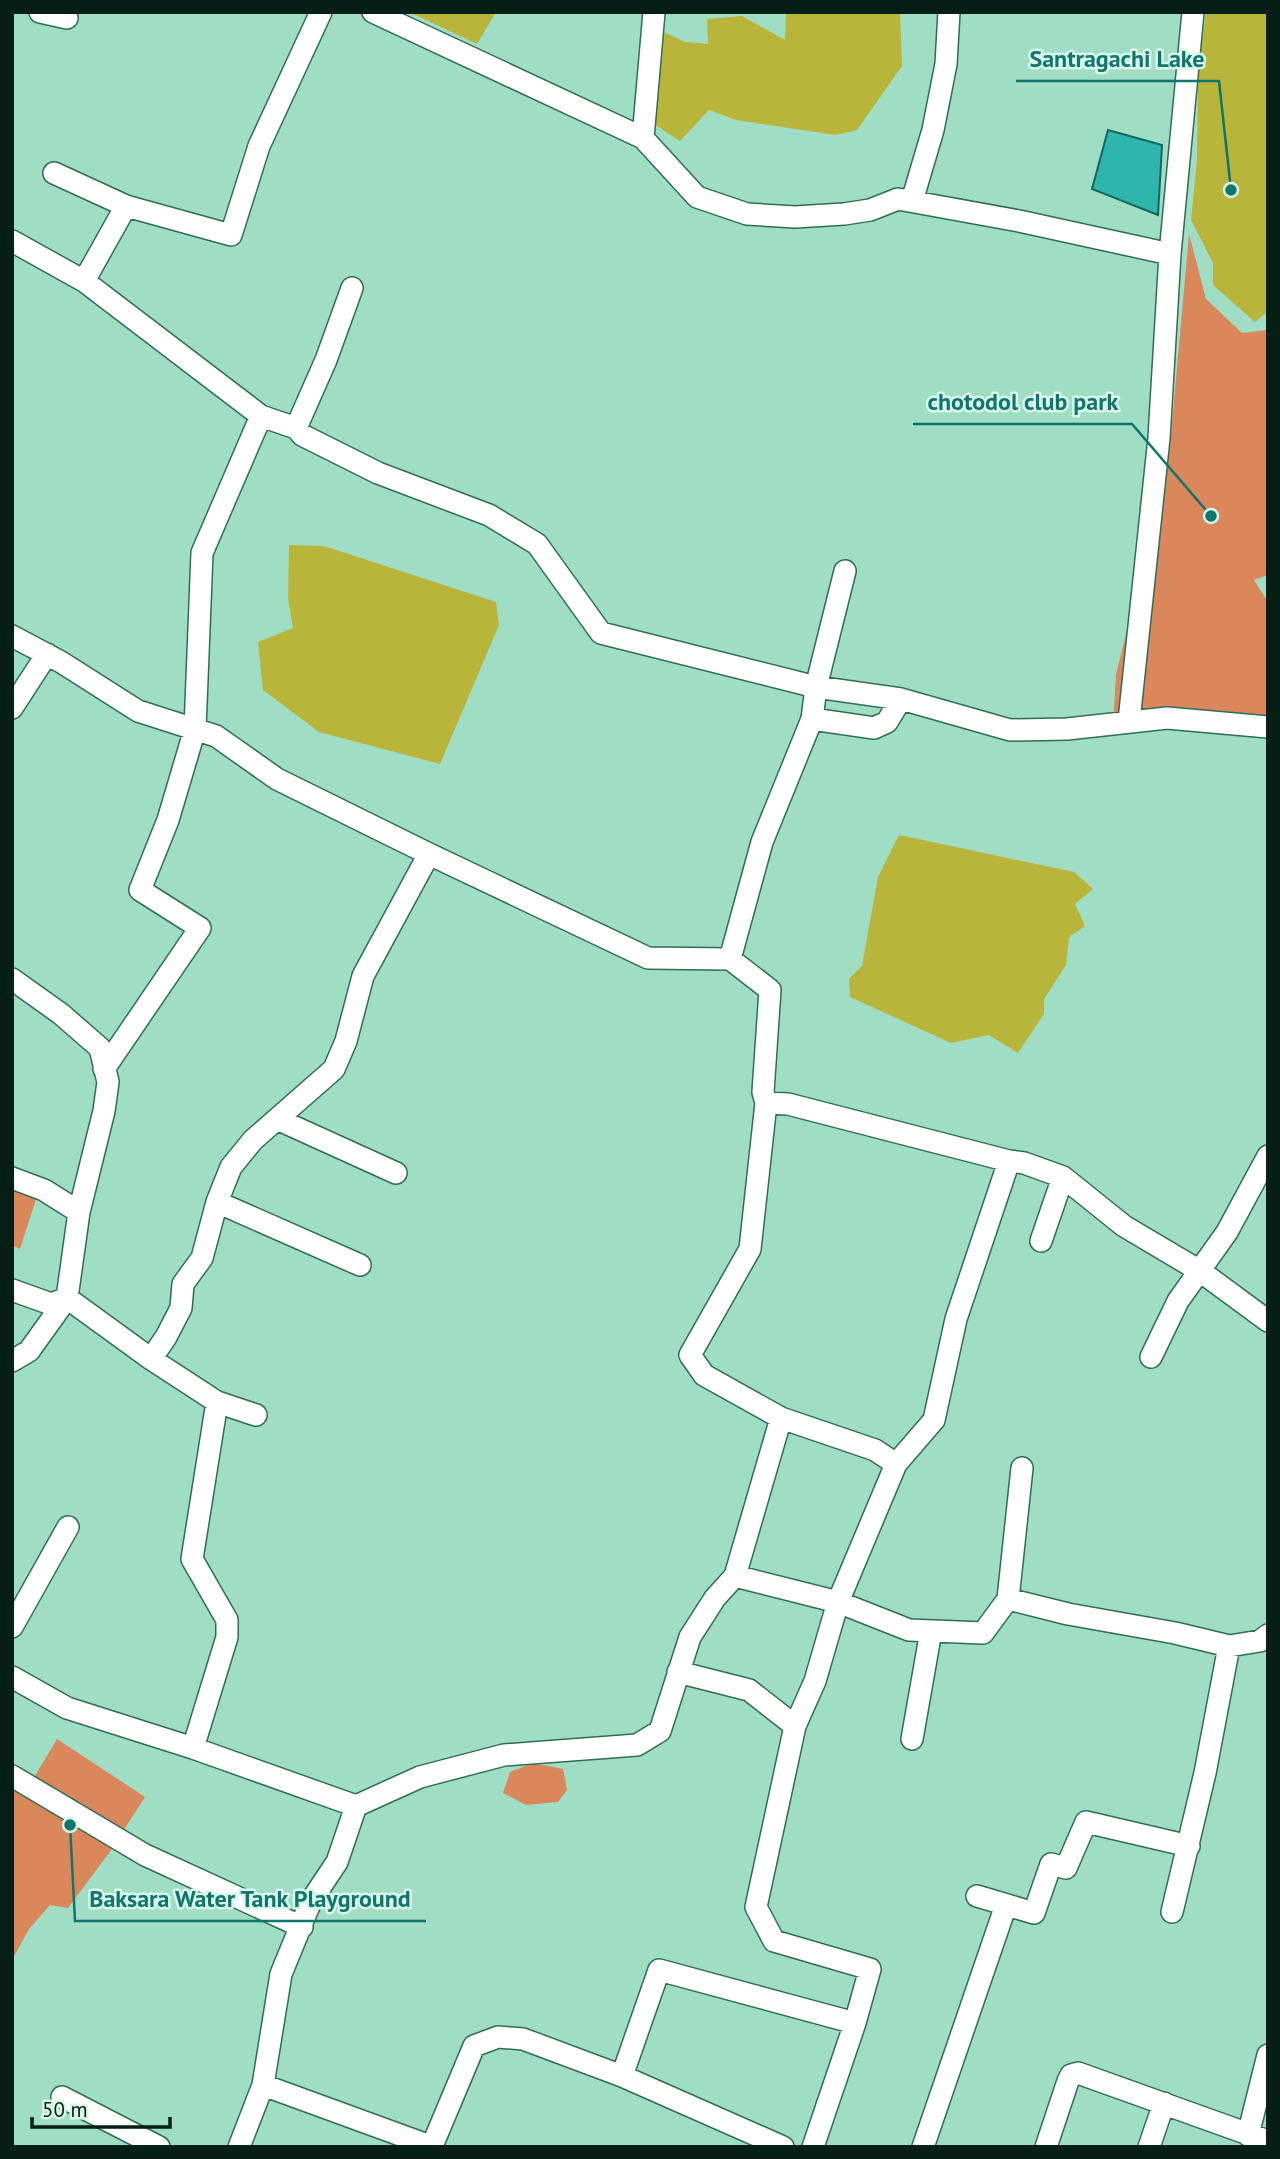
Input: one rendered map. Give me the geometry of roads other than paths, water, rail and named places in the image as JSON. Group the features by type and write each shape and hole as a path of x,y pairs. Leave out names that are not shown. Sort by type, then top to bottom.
{"street":[{"path":"40,12 67,18"},
{"path":"54,173 127,206 231,235 259,146 321,12"},
{"path":"373,12 643,138 697,197 747,214 795,217 844,214 870,210 898,199 1019,220 1170,254"},
{"path":"643,138 654,12"},
{"path":"912,201 933,130 946,64 949,12"},
{"path":"1129,721 1158,438 1170,254 1193,12"},
{"path":"84,281 127,206"},
{"path":"12,241 84,281 261,416 296,428 302,435 378,473 489,515 537,544 601,633 816,687 901,699 1010,730 1067,729 1167,718 1268,726"},
{"path":"296,428 326,360 352,288"},
{"path":"104,1069 200,928 140,890 168,820 195,729 202,553 261,416"},
{"path":"730,959 762,842 812,719 816,687 845,571"},
{"path":"12,636 47,654 138,711 216,736 277,779 648,958 730,959 769,990 763,1092 766,1103 750,1249 690,1355 704,1375 781,1418 875,1450 896,1464"},
{"path":"12,708 47,654"},
{"path":"812,719 874,728 887,722 901,699"},
{"path":"151,1359 181,1307 183,1284 202,1258 231,1167 253,1140 334,1069 346,1041 363,975 429,854"},
{"path":"12,979 61,1014 100,1048 108,1082 104,1111 79,1212 67,1298 29,1351 12,1361"},
{"path":"766,1103 788,1104 1024,1163 1063,1177 1124,1226 1200,1271 1268,1321"},
{"path":"277,1119 396,1173"},
{"path":"1151,1357 1178,1301 1227,1231 1268,1156"},
{"path":"813,2147 855,2023 870,1969 774,1941 756,1907 795,1726 814,1681 838,1602 896,1464 934,1420 956,1319 1009,1161"},
{"path":"1041,1241 1063,1177"},
{"path":"12,1178 44,1191 79,1212"},
{"path":"218,1202 360,1265"},
{"path":"12,1290 51,1304 67,1298"},
{"path":"67,1298 151,1359 217,1402 256,1415"},
{"path":"193,1748 227,1637 227,1620 192,1559 217,1402"},
{"path":"12,1677 67,1708 193,1748 356,1806 420,1777 504,1755 637,1745 660,1731 690,1637 715,1598 735,1576 781,1418"},
{"path":"735,1576 756,1579 838,1602 909,1630 983,1633 1008,1599 1023,1468"},
{"path":"12,1627 68,1527"},
{"path":"1008,1599 1068,1614 1175,1633 1229,1646 1265,1641"},
{"path":"912,1740 931,1631"},
{"path":"1172,1912 1205,1773 1229,1646"},
{"path":"678,1672 750,1690 795,1726"},
{"path":"12,1776 145,1855 302,1927"},
{"path":"239,2147 263,2085 281,1974 312,1901 337,1862 356,1806"},
{"path":"977,1896 1034,1913 1051,1864 1066,1868 1086,1822 1189,1846"},
{"path":"923,2147 1006,1905"},
{"path":"622,2076 659,1970 855,2023"},
{"path":"263,2085 432,2147 474,2046 498,2037 523,2039 622,2076 783,2147"},
{"path":"1046,2147 1071,2075 1078,2073 1258,2138 1268,2055"},
{"path":"62,2097 159,2147"},
{"path":"1149,2147 1164,2103"}],"place":[{"name":"Santragachi Lake","path":"1231,190"},
{"name":"chotodol club park","path":"1211,516"},
{"name":"Baksara Water Tank Playground","path":"70,1825"}]}
